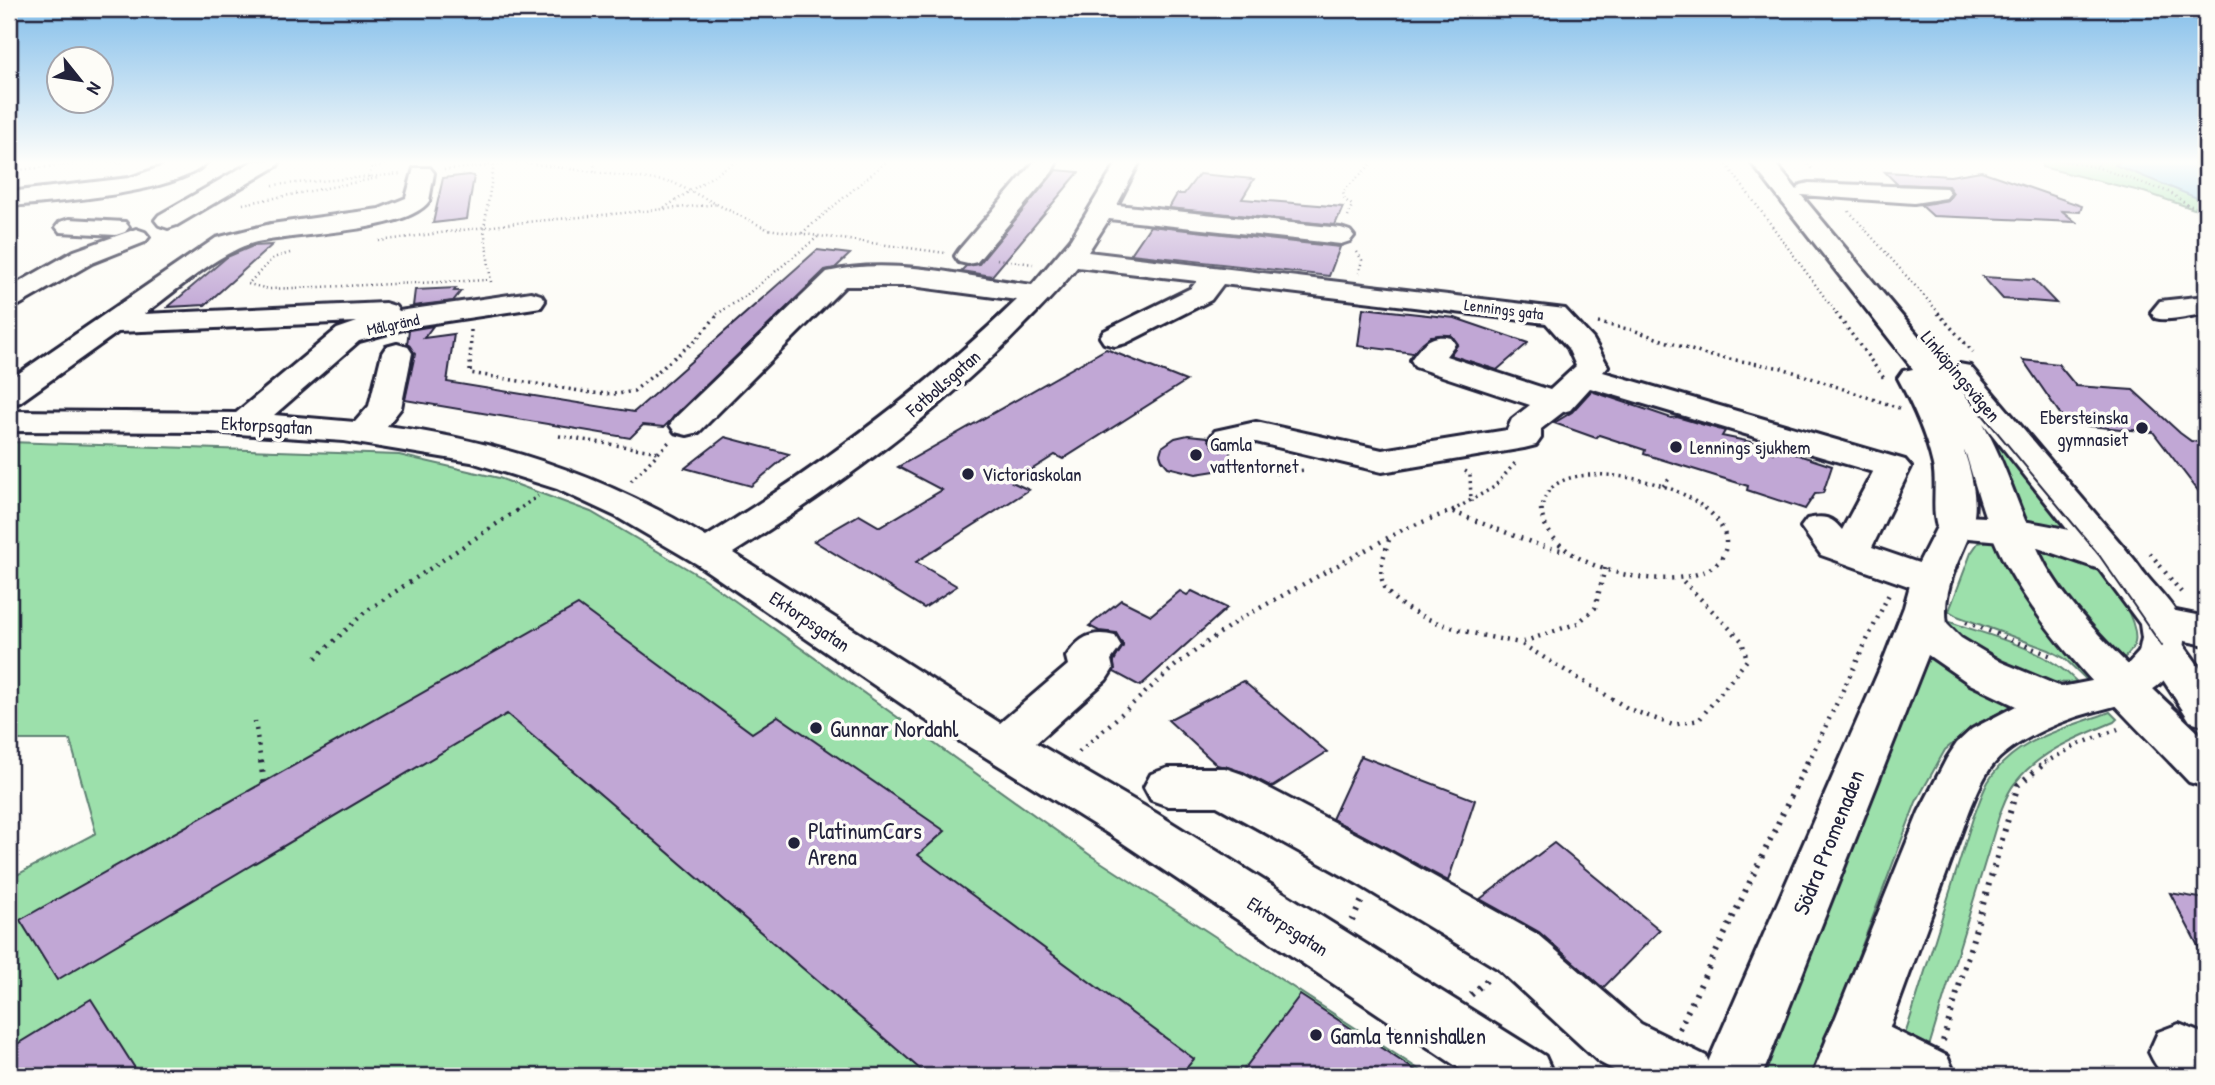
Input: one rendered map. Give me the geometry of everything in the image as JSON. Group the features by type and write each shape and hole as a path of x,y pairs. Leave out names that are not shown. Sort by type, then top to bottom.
{"street":[{"path":"9,299 156,212"},
{"path":"69,227 126,230 165,228 170,224 169,220 183,212"},
{"path":"9,395 235,239 269,230 383,216 396,212"},
{"path":"968,256 1006,212"},
{"name":"Fotbollsgatan","path":"707,553 820,480 907,414 979,353 1066,263 1102,212"},
{"path":"1108,212 1341,236"},
{"name":"Linköpingsvägen","path":"1786,212 1885,335 1910,371 1931,412 1947,457 1954,482 1954,527"},
{"path":"1802,212 1951,396 1983,454 2009,530 2028,569 2052,604 2076,635 2206,769"},
{"path":"1811,212 1928,355 1963,391 1989,409"},
{"name":"Linköpingsvägen","path":"1828,212 2113,560 2206,710"},
{"name":"Lennings gata","path":"1066,263 1216,275 1555,315 1582,345 1592,366 1586,377"},
{"path":"1115,337 1201,294 1216,275"},
{"path":"687,425 837,278 890,276 1038,294"},
{"path":"2165,312 2170,307 2206,303 2203,299 2206,294"},
{"name":"Målgränd","path":"245,423 348,335 486,299 531,301"},
{"path":"110,324 402,311"},
{"path":"1440,344 1426,360 1558,403"},
{"path":"364,432 385,408 397,353"},
{"path":"1227,438 1256,432 1382,461 1524,438 1524,426 1558,403 1586,377 1893,467 1850,553"},
{"name":"Ektorpsgatan","path":"9,421 245,423 364,432 464,449 542,471 611,498 707,553 1002,747 1133,824 1524,1076"},
{"path":"1820,527 1835,547 1918,587 1926,625 1933,636 1966,663 2062,704"},
{"path":"1954,527 2009,530 2067,543 2113,560"},
{"name":"Södra Promenaden","path":"1732,1076 1903,666 1918,587 1954,527"},
{"path":"1933,1064 1849,1057 1961,776 1979,750 2008,729 2062,704 2102,696 2140,681 2157,663 2161,634 2206,631"},
{"path":"1002,747 1091,669 1088,657 1100,646"},
{"path":"1168,787 1225,787 1376,869 1517,951 1620,1043 1674,1070"}],"path":[{"path":"487,212 484,228 486,299 469,346 470,373 592,393 618,394 634,391 696,339 717,314 744,297 819,236"},
{"path":"379,242 637,212"},
{"path":"734,212 767,229 968,256 1066,263"},
{"path":"801,234 827,212"},
{"path":"1761,212 1893,392"},
{"path":"291,253 273,258 248,284 270,289 486,299"},
{"path":"1555,315 1633,330 1706,355 1783,368 1906,411 1899,401"},
{"path":"628,484 687,425"},
{"path":"559,436 659,452"},
{"path":"1052,776 1176,665 1238,620 1402,530 1471,503 1508,474 1528,442 1524,438"},
{"path":"1275,473 1299,470"},
{"path":"1453,512 1541,546 1567,551 1624,575 1664,580 1693,576 1716,566 1725,555 1727,537 1719,522 1696,501 1639,478 1608,474 1578,477 1559,483 1544,495 1539,509 1542,523 1567,551"},
{"path":"1663,486 1670,478"},
{"path":"316,658 365,612 548,489"},
{"path":"1389,539 1381,562 1383,585 1392,597 1426,619 1478,635 1520,643 1629,709 1673,725 1699,720 1747,660 1742,640 1680,578"},
{"path":"1520,643 1578,623 1595,608 1605,568"},
{"path":"1674,1070 1918,587"},
{"path":"1933,1064 2018,785 2032,769 2062,749 2157,716"},
{"path":"255,721 264,784"},
{"path":"1335,956 1376,869"},
{"path":"1441,1025 1517,951"}],"green space":[{"path":"9,442 399,455 499,478 591,512 703,578 1090,855 1429,1076 9,1076 9,879 96,833 70,740 9,740"},
{"path":"1986,443 2004,445 2081,539 2013,522"},
{"path":"1993,540 2009,570 2100,676 2087,680 2064,658 2049,650 1949,611 1971,553 1978,543"},
{"path":"2023,540 2088,563 2109,581 2130,615 2135,637 2133,649 2116,666"},
{"path":"1944,620 2032,651 2064,670 2077,682 2059,683 2025,676 1994,662 1948,635"},
{"path":"1932,652 2026,700 1976,724 1945,750 1916,802 1813,1076 1745,1076 1893,735"},
{"path":"2110,712 2117,719 2114,722 2073,739 2048,754 2025,772 2010,790 2000,813 1924,1063 1900,1051 1973,818 1988,782 1999,767 2026,745"}],"building":[{"path":"436,212 468,212 467,219 433,223"},
{"path":"1022,212 1046,212 992,276 961,271 966,266 979,264"},
{"path":"1204,212 1341,212 1335,225"},
{"path":"1928,212 2063,212 2076,222 1933,216"},
{"path":"1150,226 1340,247 1329,276 1131,254"},
{"path":"272,245 205,305 168,307 227,257 253,246"},
{"path":"817,250 850,254 835,268 825,270 664,427 643,425 630,438 405,400 415,354 407,344 409,330 433,326 424,338 454,334 447,382 634,412"},
{"path":"1983,277 2034,280 2056,303 2003,299"},
{"path":"456,288 454,291 461,291 453,301 413,306 415,290"},
{"path":"1363,308 1455,318 1528,343 1497,370 1450,355 1458,344 1451,335 1431,336 1413,353 1358,346"},
{"name":"Victoriaskolan","path":"1106,349 1186,381 1063,459 1055,455 1012,482 1029,490 916,562 957,586 924,608 814,541 859,515 880,527 942,490 898,467"},
{"name":"Ebersteinska gymnasiet","path":"2023,360 2058,364 2076,386 2133,390 2191,441 2206,443 2206,501 2153,432 2067,424"},
{"name":"Lennings sjukhem","path":"1591,391 1671,418 1677,417 1725,431 1722,436 1751,442 1773,453 1777,448 1832,466 1823,493 1815,494 1805,509 1747,490 1748,486 1644,454 1645,450 1599,435 1596,438 1554,423 1572,412"},
{"name":"Gamla vattentornet","path":"1188,435 1208,437 1214,448 1230,450 1230,463 1221,470 1196,474 1168,467 1160,454 1162,447 1175,438"},
{"path":"725,437 789,454 751,486 685,468"},
{"path":"1180,591 1187,595 1192,591 1227,608 1140,686 1114,672 1114,661 1123,645 1116,633 1099,631 1089,626 1121,600 1151,615"},
{"name":"PlatinumCars Arena","path":"578,605 752,733 778,716 945,831 918,855 1194,1059 1180,1076 928,1076 507,714 57,980 20,920"},
{"path":"1243,681 1327,752 1272,787 1243,772 1217,765 1168,720"},
{"path":"1361,756 1475,800 1448,881 1332,819"},
{"path":"1554,843 1660,930 1603,988 1539,932 1480,899"},
{"path":"2170,893 2206,899 2206,961"},
{"name":"Gamla tennishallen","path":"1300,995 1424,1076 1239,1076"},
{"path":"91,999 140,1076 9,1076 9,1049"}],"tram line":[{"path":"1963,391 2099,555 2162,646"}],"place":[{"name":"Ebersteinska gymnasiet","path":"2142,428"},
{"name":"Lennings sjukhem","path":"1676,447"},
{"name":"Gamla vattentornet","path":"1196,455"},
{"name":"Victoriaskolan","path":"968,474"},
{"name":"Gunnar Nordahl","path":"816,728"},
{"name":"PlatinumCars Arena","path":"794,843"},
{"name":"Gamla tennishallen","path":"1316,1035"}]}
